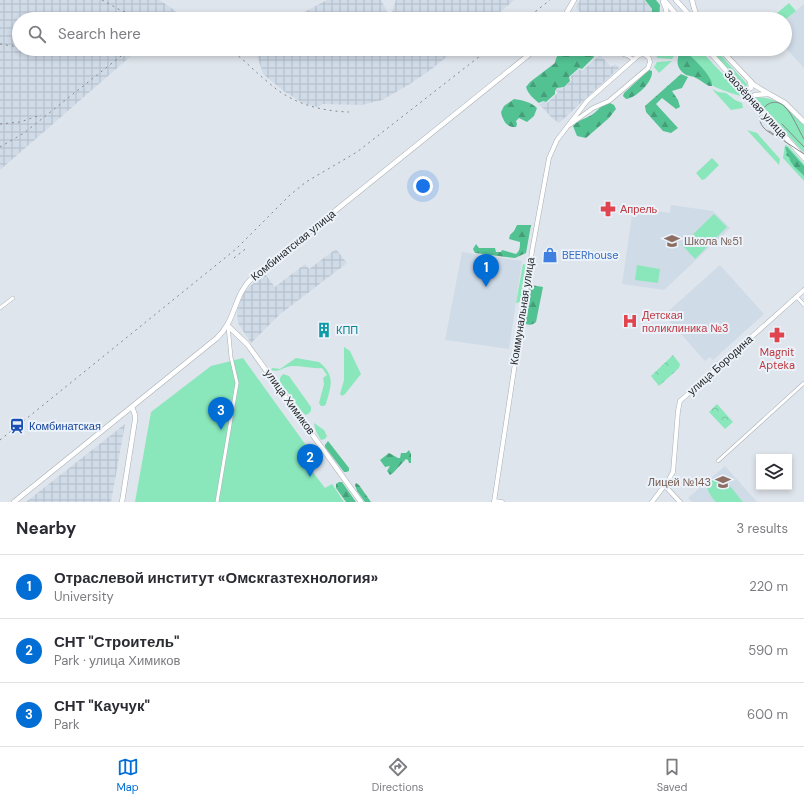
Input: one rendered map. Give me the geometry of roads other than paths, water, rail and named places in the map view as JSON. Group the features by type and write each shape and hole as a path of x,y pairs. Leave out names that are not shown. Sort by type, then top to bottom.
{"main road":[{"path":"568,12 574,0"},
{"path":"663,0 667,12"},
{"path":"663,0 674,12"},
{"path":"676,0 687,12"},
{"path":"692,0 695,12"},
{"name":"Комбинатская улица","path":"14,502 217,338 228,326 239,296 248,282 527,56"},
{"name":"Заозёрная улица","path":"713,56 804,158"},
{"name":"Заозёрная улица","path":"727,56 750,81 785,103 804,122"},
{"path":"743,89 746,90 751,88 750,81"},
{"path":"751,98 755,95 769,94"},
{"name":"улица Химиков","path":"228,326 247,344 361,502"},
{"path":"122,502 135,420 132,407"}],"street":[{"path":"628,56 634,60"},
{"name":"Коммунальная улица","path":"494,502 516,347 545,175 553,148 587,101 638,56"},
{"name":"Коммунальная улица","path":"568,126 600,104 609,101 648,68 650,62 646,56"},
{"name":"улица Бородина","path":"652,502 665,486 673,472 680,401 804,290"},
{"path":"797,296 804,305"},
{"path":"0,308 13,298"},
{"path":"217,502 237,383 231,357 228,326"},
{"path":"718,461 804,383"},
{"path":"665,486 680,502"},
{"path":"494,502 502,502"}],"tram line":[{"path":"773,135 765,130 760,122 760,116 765,106 769,103 775,102 780,103 788,110 804,139"},
{"path":"782,124 804,147"},
{"path":"769,131 804,154"}],"railway":[{"path":"102,0 125,12"},
{"path":"535,12 550,0"},
{"path":"0,44 12,46"},
{"path":"0,147 24,133 121,56"},
{"path":"239,56 278,90 296,101 316,108 349,112"},
{"path":"0,440 236,249 290,195 306,182 357,152 480,56"},
{"path":"0,124 20,122 41,115"},
{"path":"234,258 248,247"}],"place":[{"name":"Апрель","path":"608,209"},
{"name":"Школа №51","path":"672,241"},
{"name":"BEERhouse","path":"550,255"},
{"name":"Отраслевой институт «Омскгазтехнология»","path":"486,287"},
{"name":"Детская поликлиника №3","path":"630,321"},
{"name":"КПП","path":"324,330"},
{"name":"Magnit Apteka","path":"777,335"},
{"name":"Комбинатская","path":"17,426"},
{"name":"СНТ \"Каучук\"","path":"221,430"},
{"name":"СНТ \"Строитель\"","path":"310,477"},
{"name":"Лицей №143","path":"723,482"}]}
